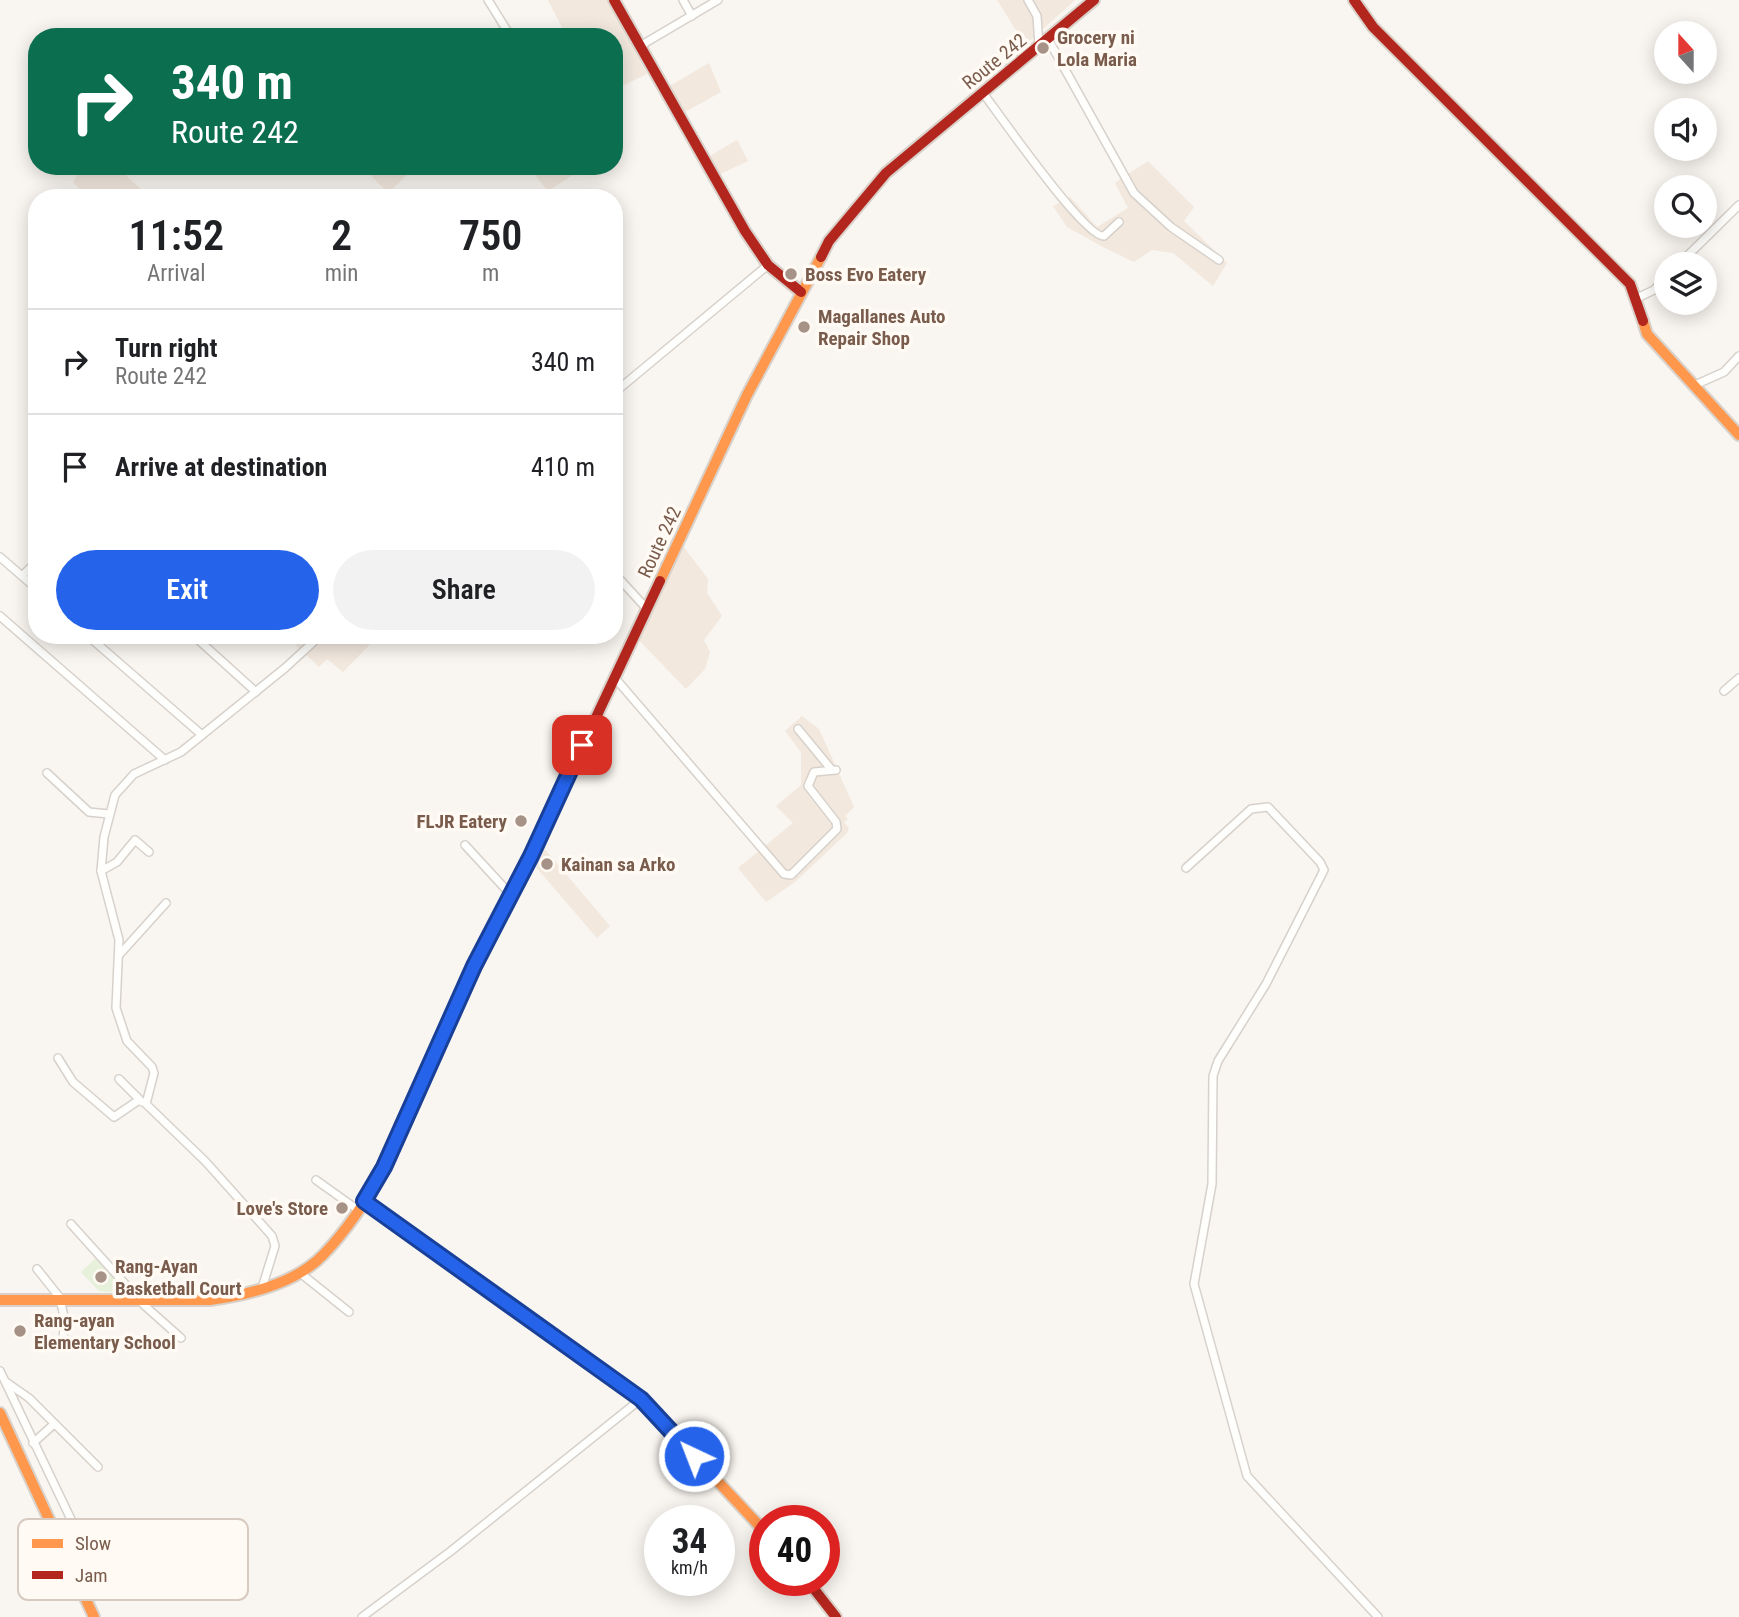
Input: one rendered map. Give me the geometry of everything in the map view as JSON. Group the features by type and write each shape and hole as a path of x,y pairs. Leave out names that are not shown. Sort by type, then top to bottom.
{"main road":[{"path":"614,0 745,231 768,265 800,292"},
{"name":"Route 242","path":"0,1300 210,1300 262,1288 299,1272 322,1256 361,1206 384,1167 474,966 615,678 747,395 829,241 870,189 1094,0"},
{"path":"1354,0 1373,27 1630,284 1637,298 1639,315 1647,334 1739,435"},
{"path":"361,1206 641,1399 749,1515"},
{"path":"0,1413 49,1519"},
{"path":"820,1596 836,1617"},
{"path":"86,1600 94,1617"}],"street":[{"path":"488,0 505,28"},
{"path":"683,0 692,16"},
{"path":"640,46 718,0"},
{"path":"1028,0 1037,16 1044,43 1134,193 1171,227 1219,260"},
{"path":"983,93 1066,203 1096,234 1104,236 1119,222"},
{"path":"1691,252 1739,205"},
{"path":"623,386 768,265"},
{"path":"1637,298 1654,290"},
{"path":"1695,384 1724,372 1739,356"},
{"path":"0,557 28,581"},
{"path":"22,576 28,570"},
{"path":"623,583 647,609"},
{"path":"0,616 28,640"},
{"path":"32,644 165,760"},
{"path":"97,644 202,735"},
{"path":"204,644 256,692"},
{"path":"58,1058 74,1082 114,1117 143,1102 154,1073 152,1067 127,1041 116,1009 120,954 101,871 108,814 124,781 181,752 311,644"},
{"path":"615,678 784,874 790,875 837,829 836,822 808,786 814,772 834,770 799,729"},
{"path":"1724,691 1739,678"},
{"path":"47,773 89,812 108,814"},
{"path":"1186,868 1251,809 1268,807 1320,862 1324,870 1266,984 1218,1061 1213,1076 1212,1184 1194,1284 1247,1476 1378,1617"},
{"path":"101,871 117,862 135,841 149,852"},
{"path":"465,845 511,895"},
{"path":"120,954 166,903"},
{"path":"119,1079 206,1162 272,1236 275,1246 262,1288"},
{"path":"316,1180 361,1206"},
{"path":"71,1224 139,1300 181,1338"},
{"path":"37,1269 61,1300 65,1320 63,1337"},
{"path":"299,1272 349,1312"},
{"path":"0,1371 71,1519"},
{"path":"6,1382 29,1398 53,1425 98,1467"},
{"path":"362,1617 452,1551 641,1399"},
{"path":"33,1443 53,1425"}],"shaded area":[{"path":"548,0 607,0 622,28 562,28"},
{"path":"997,0 1075,0 1022,48 1016,40 1019,35"},
{"path":"623,30 647,74 623,86"},
{"path":"709,63 721,92 683,113 668,87"},
{"path":"737,140 748,161 718,175 708,157"},
{"path":"1148,161 1194,207 1184,221 1227,263 1213,286 1173,253 1152,250 1134,262 1105,248 1067,227 1053,206 1070,197 1097,227 1128,208 1115,183"},
{"path":"77,175 126,175 140,189 80,189 73,183"},
{"path":"371,175 407,175 392,189 384,189"},
{"path":"535,175 573,175 551,189 546,189"},
{"path":"683,546 708,579 707,593 722,616 704,640 710,652 705,669 686,689 636,637"},
{"path":"295,644 370,644 343,672 327,659 319,667"},
{"path":"802,716 819,729 854,807 845,816 848,819 844,822 849,829 847,833 795,882 766,902 738,868 793,823 776,806 801,785 801,752 785,731"},
{"path":"542,846 610,926 597,938 535,866"}],"green space":[{"name":"Rang-Ayan Basketball Court","path":"97,1257 121,1282 111,1292 99,1291 81,1272"}],"traffic: slow":[{"path":"660,581 747,395 821,257"},
{"path":"1643,321 1647,334 1739,435"},
{"path":"0,1300 210,1300 270,1286 312,1265 345,1229 382,1172 452,1015"},
{"path":"364,1201 641,1399 749,1515"},
{"path":"0,1413 49,1519"},
{"path":"86,1600 94,1617"}],"traffic: jam":[{"path":"614,0 745,231 768,265 801,292"},
{"path":"821,257 829,241 886,173 1094,0"},
{"path":"1354,0 1373,27 1630,284 1643,321"},
{"path":"452,1015 531,856 660,581"},
{"path":"820,1596 836,1617"}],"place":[{"name":"Grocery ni Lola Maria","path":"1043,48"},
{"name":"Boss Evo Eatery","path":"791,274"},
{"name":"Magallanes Auto Repair Shop","path":"804,327"},
{"name":"FLJR Eatery","path":"521,821"},
{"name":"Kainan sa Arko","path":"547,864"},
{"name":"Love's Store","path":"342,1208"},
{"name":"Rang-Ayan Basketball Court","path":"101,1277"},
{"name":"Rang-ayan Elementary School","path":"20,1331"}],"route":[{"path":"582,745 531,856 474,966 384,1167 364,1201 641,1399 694,1456"}]}
